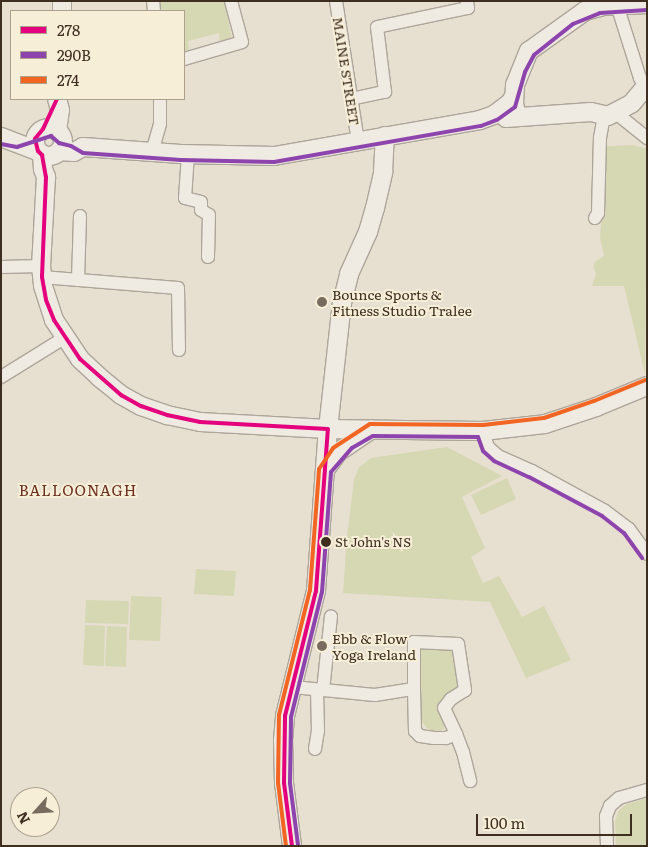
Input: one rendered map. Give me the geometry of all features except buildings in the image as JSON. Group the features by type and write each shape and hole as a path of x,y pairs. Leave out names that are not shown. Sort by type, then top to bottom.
{"main road":[{"path":"9,139 23,147 49,143 74,152 83,147 188,154 274,156 480,120 494,115 510,103 513,98 519,70 529,51 585,11 618,10 647,4"},
{"path":"494,115 503,118 591,112 607,121 632,104 646,86"},
{"path":"513,98 517,117"},
{"path":"57,100 51,109 46,177 41,271 46,300 64,338 80,359 121,395 150,409 200,422 328,430 484,431 545,424 596,407 647,386"},
{"path":"292,846 284,783 283,740 285,716 316,591 328,430 342,303 349,274 368,232 375,208 383,172 385,136"},
{"path":"325,470 338,452 371,430"}],"street":[{"path":"185,59 242,42 230,1"},
{"name":"MAINE STREET","path":"336,1 358,142"},
{"path":"351,99 385,92 377,27 468,8 467,1"},
{"path":"618,10 640,78 646,86"},
{"path":"152,152 160,124 160,100"},
{"path":"596,215 607,121 647,138"},
{"path":"188,154 185,198 202,202 201,210 209,216 208,257"},
{"path":"78,280 80,216"},
{"path":"1,267 41,271 78,280 178,288 179,350"},
{"path":"1,377 64,338"},
{"path":"484,431 488,447 498,456 532,471 605,511 629,529 647,554"},
{"path":"315,749 320,690 331,616"},
{"path":"456,734 446,738 434,738 420,736 415,731 414,642 458,644 465,690 451,699 444,708 456,734 463,752 470,781"},
{"path":"293,687 375,695 414,689"},
{"path":"607,846 606,816 610,806 619,798 647,790"}],"green space":[{"path":"155,1 224,1 232,39 220,41 219,33 188,41 189,51 185,53 185,10 156,9"},
{"path":"633,145 647,149 645,374 624,286 592,286 596,274 593,267 595,262 604,256 600,238 607,146"},
{"path":"447,447 502,476 462,497 485,548 471,557 483,583 499,576 522,617 544,606 571,660 526,678 490,602 343,593 354,479 359,467 371,458"},
{"path":"507,478 516,499 481,515 471,495"},
{"path":"196,569 236,571 234,596 194,594"},
{"path":"131,596 162,597 160,641 129,640"},
{"path":"86,600 129,601 128,624 85,623"},
{"path":"85,625 105,626 104,666 83,665"},
{"path":"107,626 127,627 126,667 105,666"},
{"path":"422,648 450,648 454,650 463,682 440,710 444,729 439,732 431,732 421,721 420,651"},
{"path":"647,798 647,846 616,846 615,823 618,811 627,804"}],"transit line":[{"name":"290B","path":"1,144 17,147 51,136 59,143 71,146 83,153 181,160 274,162 481,126 497,120 515,107 525,72 534,55 573,24 600,13 647,10"},
{"name":"278","path":"57,100 43,129 35,139 38,151 42,155 46,177 42,277 46,300 54,320 80,359 121,395 141,406 167,415 200,422 328,429"},
{"name":"274","path":"286,846 278,783 279,715 310,590 319,469 333,448 370,424 483,425 544,418 594,401 645,380"},
{"name":"278","path":"292,846 284,783 285,716 316,591 328,429"},
{"name":"290B","path":"298,845 290,783 291,717 322,592 331,472 352,448 373,436 478,437 483,451 494,461 529,477 602,516 624,533 642,558"}],"place":[{"name":"Bounce Sports & Fitness Studio Tralee","path":"322,302"},
{"name":"St John's NS","path":"326,542"},
{"name":"Ebb & Flow Yoga Ireland","path":"322,646"}],"district":[{"name":"BALLOONAGH","path":"78,490"}]}
